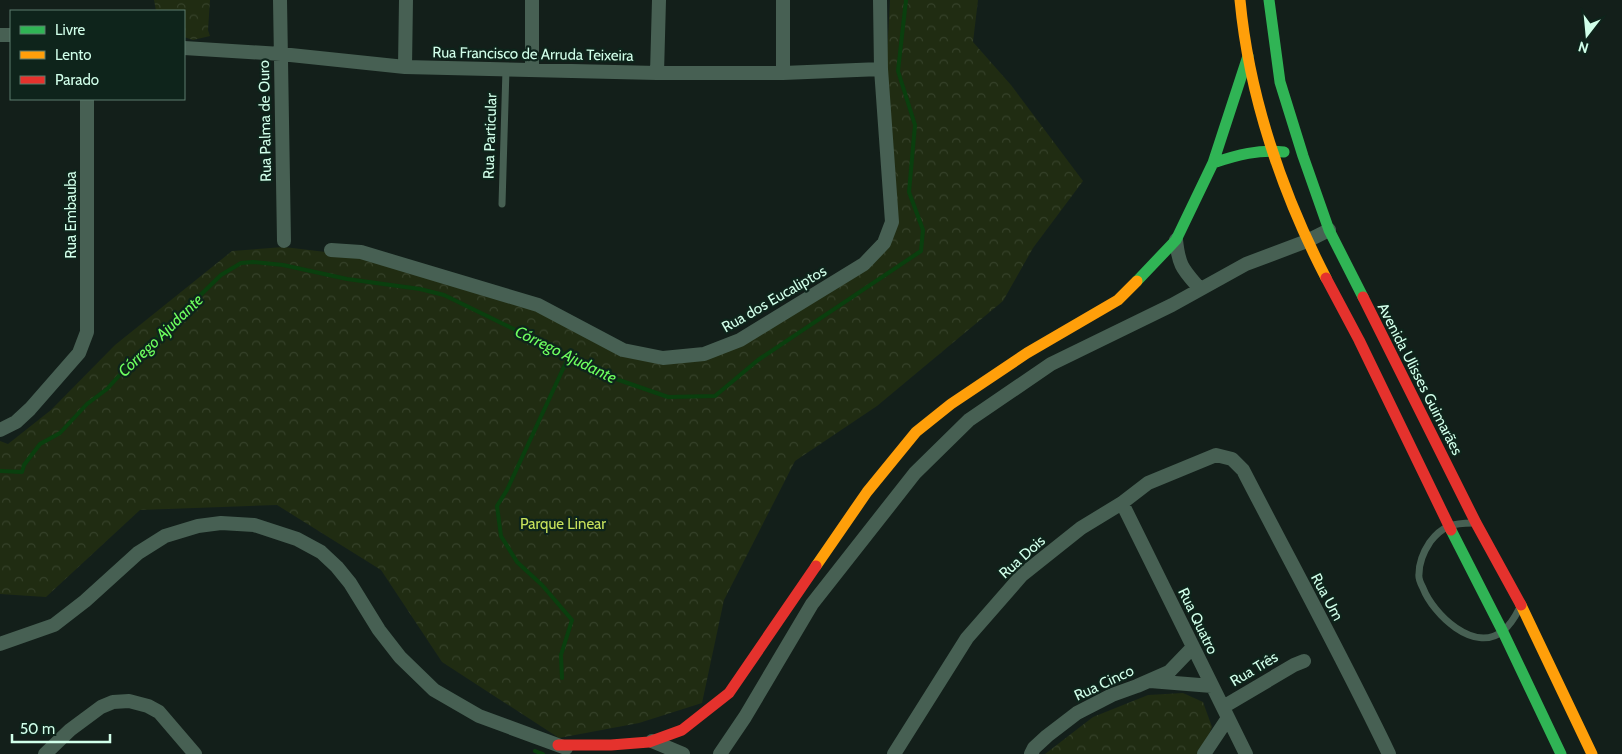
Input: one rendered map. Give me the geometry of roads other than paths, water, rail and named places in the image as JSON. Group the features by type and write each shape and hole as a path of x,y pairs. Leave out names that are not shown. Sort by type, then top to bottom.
{"street":[{"name":"Rua Palma de Ouro","path":"280,0 284,241"},
{"path":"405,67 406,0"},
{"path":"532,0 532,70"},
{"path":"657,72 659,0"},
{"path":"783,0 783,73"},
{"name":"Rua dos Eucaliptos","path":"331,250 361,252 538,305 623,350 663,358 704,354 740,340 856,270 884,243 892,222 882,68 880,0"},
{"path":"1240,0 1248,56 1271,150 1307,241 1359,340 1561,754"},
{"name":"Avenida Ulisses Guimarães","path":"1269,0 1280,82 1329,230 1476,523 1520,605 1592,754"},
{"name":"Rua Francisco de Arruda Teixeira","path":"185,48 281,54 405,67 783,73 882,68"},
{"path":"558,745 611,745 651,741 682,730 729,693 867,492 916,432 951,404 1027,353 1118,300 1176,240 1213,164 1248,56"},
{"name":"Rua Embauba","path":"0,430 16,422 30,409 80,353 87,332 87,100"},
{"path":"1213,164 1241,154 1271,150 1304,156"},
{"path":"720,754 745,717 812,604 915,473 969,420 1051,364 1172,305 1246,264 1307,241 1329,230"},
{"path":"1176,240 1178,258 1182,268 1200,290"},
{"name":"Rua Dois","path":"894,754 967,638 1022,575 1081,528 1122,503 1148,483 1216,455 1232,459"},
{"name":"Rua Um","path":"1232,459 1243,470 1353,679 1389,754"},
{"name":"Rua Quatro","path":"1122,503 1246,754"},
{"path":"0,644 54,625 85,601 138,553 165,536 198,526 221,523 254,525 298,538 321,552 350,583 379,630 400,657 434,690 479,716 581,754"},
{"name":"Rua Cinco","path":"1031,754 1034,748 1047,736 1076,713 1112,695 1169,672 1193,647"},
{"name":"Rua Três","path":"1225,713 1294,665 1304,661"},
{"name":"Rua Cinco","path":"1147,681 1212,686"},
{"path":"45,754 70,730 101,707 113,702 129,701 148,706 159,712 195,754"},
{"path":"1204,754 1225,713"},
{"path":"636,754 651,741"},
{"path":"651,741 684,754"}],"lane":[{"name":"Rua Particular","path":"502,204 506,68"},
{"path":"1476,523 1449,526 1438,532 1425,550 1418,576 1426,598 1453,628 1475,637 1490,637 1503,632 1514,619 1520,605"}],"waterway":[{"name":"Córrego Ajudante","path":"0,471 22,472 24,465 40,444 60,433 87,404 107,389 221,275 241,263 253,262 283,265 347,279 420,289 444,295 616,379 668,397 715,396 758,360 921,251 923,230 909,192 915,125 898,71 906,0"},
{"path":"562,678 561,655 572,620 542,585 517,562 501,536 497,506 507,490 569,356"},
{"path":"535,751 543,754"}],"park label":[{"name":"Parque Linear","path":"563,524"}]}
